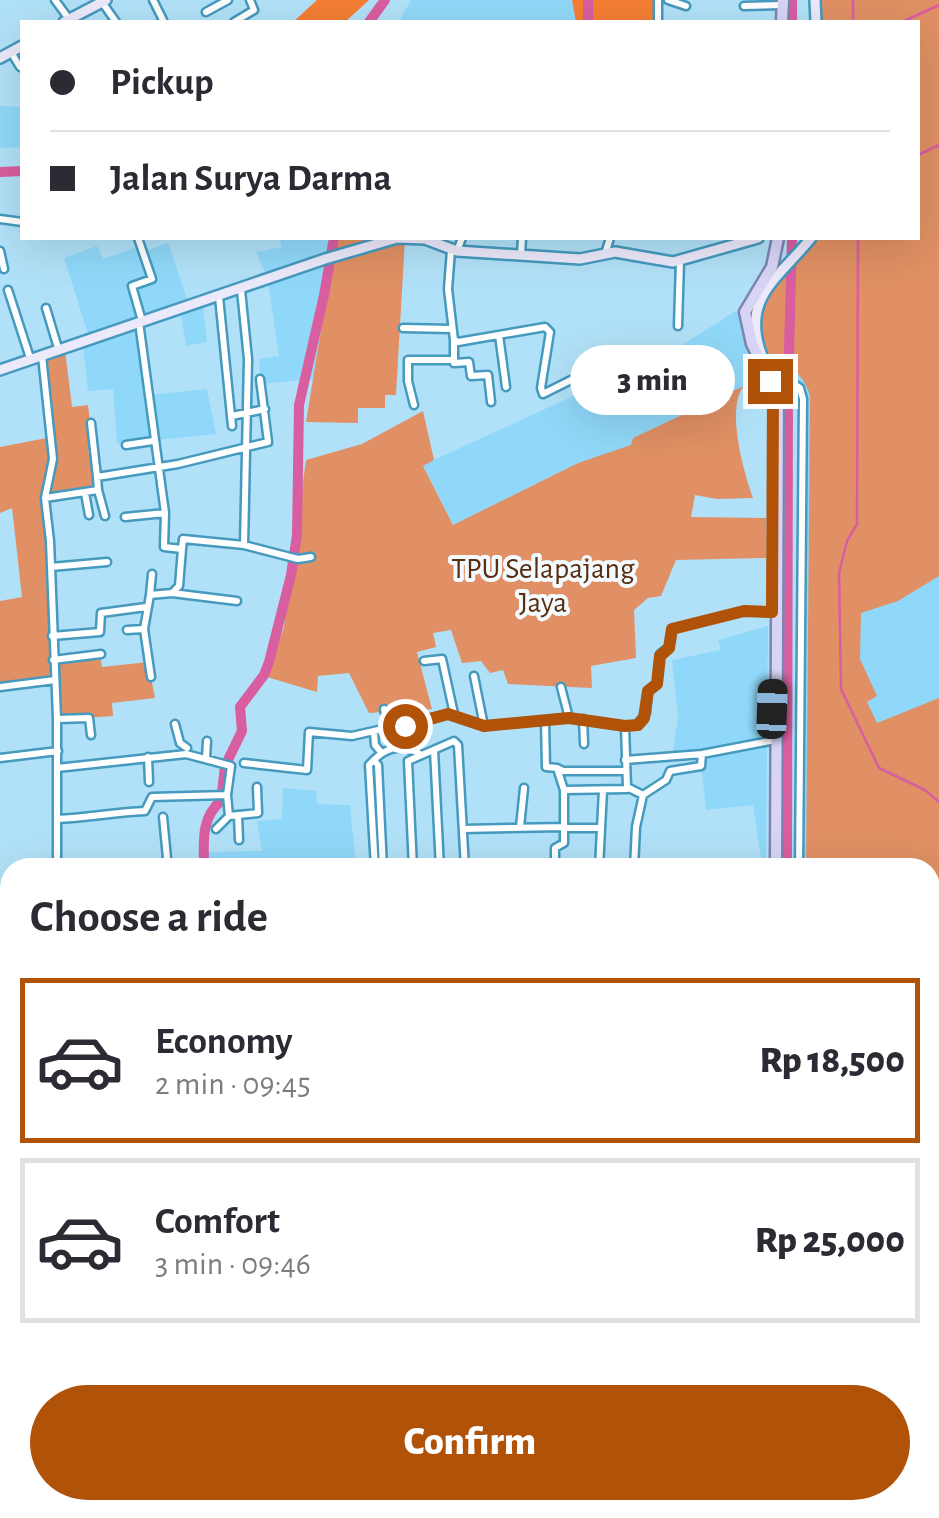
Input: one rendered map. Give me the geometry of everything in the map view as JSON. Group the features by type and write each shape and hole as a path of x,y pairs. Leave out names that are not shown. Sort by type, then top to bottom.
{"main road":[{"path":"772,858 778,395 752,344 745,312 772,267 778,240"},
{"path":"772,858 773,386"}],"street":[{"path":"206,12 228,0"},
{"path":"237,20 254,10 250,0"},
{"path":"668,0 686,6"},
{"path":"68,20 104,1"},
{"path":"744,6 783,3"},
{"path":"0,58 20,47"},
{"path":"11,52 20,67"},
{"path":"139,240 152,279 132,286 165,513 164,547 182,549"},
{"path":"0,370 390,240"},
{"path":"430,240 454,250 580,258 616,252 655,262 680,261 750,240"},
{"path":"461,240 454,250 448,289 454,360 455,364 470,363 471,376 488,374 491,402"},
{"path":"520,256 522,240"},
{"path":"605,254 609,240"},
{"path":"773,386 760,351 754,312 808,242"},
{"path":"0,250 4,268"},
{"path":"678,326 680,261"},
{"path":"8,290 30,358"},
{"path":"241,290 248,359 244,545"},
{"path":"219,297 232,426"},
{"path":"46,308 58,348"},
{"path":"403,328 452,328"},
{"path":"454,340 549,329 543,394 573,379 594,374"},
{"path":"499,335 506,387"},
{"path":"42,355 54,459 44,498 52,567 58,858"},
{"path":"414,405 408,360 454,360"},
{"path":"766,364 800,388 803,399 799,858"},
{"path":"97,477 157,468 268,442 260,378"},
{"path":"232,416 265,409"},
{"path":"91,423 98,490 105,516"},
{"path":"126,445 153,442"},
{"path":"44,498 98,490"},
{"path":"84,493 89,515"},
{"path":"125,517 165,513"},
{"path":"172,593 179,586 183,539 244,545 298,559 311,557"},
{"path":"52,567 107,562"},
{"path":"151,678 144,629 152,574"},
{"path":"150,595 172,593 236,601"},
{"path":"52,636 100,632 101,613 146,607"},
{"path":"244,762 306,770 308,732 352,736 440,714 454,714 484,726 569,718 638,725 644,718 647,692 657,684 660,656 669,648 672,629 744,611 772,612"},
{"path":"127,630 144,629"},
{"path":"54,660 101,654"},
{"path":"424,661 442,659 454,714"},
{"path":"474,676 484,726"},
{"path":"0,687 55,680"},
{"path":"561,687 569,718"},
{"path":"384,709 388,730"},
{"path":"57,719 89,718 91,734"},
{"path":"583,719 584,744"},
{"path":"545,720 546,766 563,771 626,771"},
{"path":"175,724 180,743 187,751 226,765 224,795 239,840"},
{"path":"625,726 628,788"},
{"path":"374,732 375,745 381,752"},
{"path":"187,751 188,736"},
{"path":"206,758 207,741"},
{"path":"412,858 407,763 452,742 458,743 465,858"},
{"path":"625,760 702,754 770,742"},
{"path":"378,858 369,765 381,752 404,747 420,754"},
{"path":"434,750 440,858"},
{"path":"58,768 187,751"},
{"path":"0,758 58,752"},
{"path":"634,858 643,795 666,780 670,771 701,766 702,754"},
{"path":"148,757 150,782"},
{"path":"555,858 555,850 563,844 564,790 557,768"},
{"path":"216,829 233,815 258,813 257,788"},
{"path":"520,827 524,788"},
{"path":"564,790 628,788 643,795"},
{"path":"599,858 604,790"},
{"path":"57,819 145,811 152,797 224,795"},
{"path":"163,817 167,858"},
{"path":"463,829 601,828"}],"shaded area":[{"path":"317,0 369,0 347,20 295,20"},
{"path":"411,0 572,0 576,20 400,20"},
{"path":"572,0 654,0 653,20 576,20"},
{"path":"818,0 939,0 939,858 803,858 806,388 773,363 763,346 747,349 762,379 634,438 632,445 578,463 453,525 423,465 676,349 737,310 739,319 756,316 920,240 920,20 819,20"},
{"path":"0,106 20,107 20,147 0,148"},
{"path":"280,240 336,240 313,379 261,384 259,359 279,356 267,277 256,252 282,247"},
{"path":"168,243 189,304 202,299 207,342 186,346 181,315 142,326 149,395 207,389 216,434 117,444 113,389 88,391 82,339 88,334 64,258 97,246 103,259 140,246 142,252"},
{"path":"788,382 793,387 792,858 781,858 781,384"},
{"path":"768,626 766,858 761,858 753,805 706,810 700,754 672,755 678,718 672,660 721,650 718,640"},
{"path":"283,788 316,791 317,804 350,805 355,858 207,858 207,852 262,851 257,821 282,819"}],"green space":[{"path":"820,0 939,0 939,576 898,601 861,613 860,659 877,696 867,702 877,723 939,698 939,858 806,858 810,395 794,370 768,355 757,316 763,299 813,240 920,240 920,20 820,20"},
{"path":"336,240 405,240 396,395 385,395 385,408 358,408 358,423 306,422"},
{"path":"65,350 72,407 88,405 93,449 88,450 97,490 48,498 54,547 56,659 100,655 102,667 148,662 155,698 112,703 113,716 59,720 52,713 51,685 0,691 0,601 22,597 12,508 0,513 0,447 52,437 41,358"},
{"name":"TPU Selapajang Jaya","path":"762,379 766,383 743,387 736,411 738,442 753,498 695,495 691,517 766,518 766,558 676,560 661,596 648,598 634,610 636,658 591,666 592,688 508,684 503,670 490,673 481,661 462,663 451,630 433,633 436,647 417,652 432,709 369,713 349,673 318,676 317,692 267,677 284,627 306,460 362,444 423,411 434,460 423,466 453,525 578,463 631,445 633,438 744,386"}],"waterway":[{"path":"370,20 385,0"},
{"path":"588,0 588,20"},
{"path":"792,0 792,20"},
{"path":"853,0 853,18"},
{"path":"906,20 939,5"},
{"path":"920,154 939,145"},
{"path":"0,172 20,171"},
{"path":"204,858 206,823 221,801 225,766 242,731 240,707 264,675 291,575 297,535 299,405 334,240"},
{"path":"788,389 792,240"},
{"path":"858,240 857,524 847,541 839,573 841,689 879,768 925,790 939,802"}],"route":[{"path":"405,726 440,714 463,716 484,726 569,718 638,725 646,713 648,691 657,684 660,656 669,648 672,629 744,611 772,612 770,381"}]}
